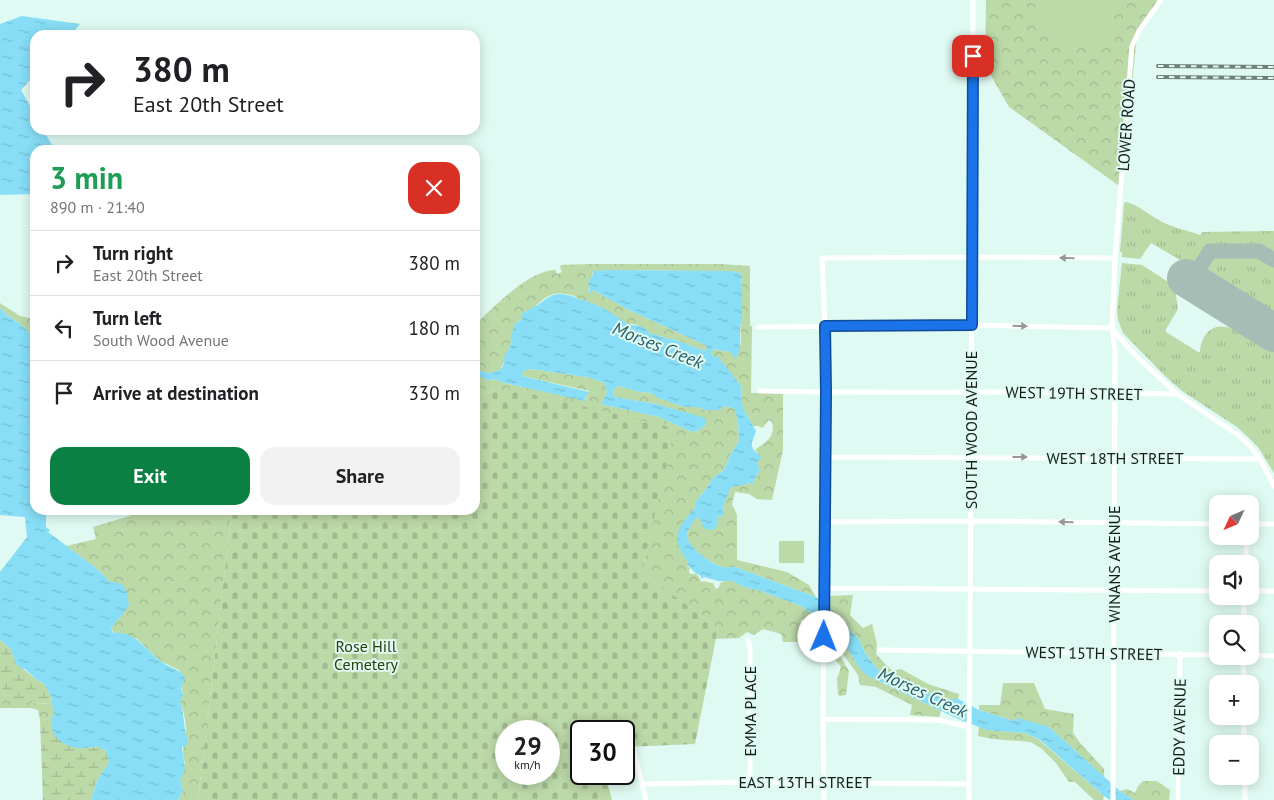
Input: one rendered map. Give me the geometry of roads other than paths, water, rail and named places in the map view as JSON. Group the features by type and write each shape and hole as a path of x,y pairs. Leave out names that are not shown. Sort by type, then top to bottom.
{"street":[{"name":"SOUTH WOOD AVENUE","path":"970,800 973,0"},
{"name":"LOWER ROAD","path":"1112,328 1132,46 1139,31 1161,0"},
{"path":"824,800 826,392 822,258 1116,258"},
{"path":"758,327 972,325 1112,328 1136,356 1176,394 1238,434 1260,459 1274,486"},
{"name":"WINANS AVENUE","path":"1112,328 1115,351 1113,800"},
{"name":"WEST 19TH STREET","path":"760,391 1115,392 1176,394"},
{"name":"WEST 18TH STREET","path":"825,457 1260,459"},
{"path":"824,522 971,521 1209,524"},
{"path":"1259,524 1274,524"},
{"path":"824,588 1209,591"},
{"path":"1259,592 1274,591"},
{"name":"EMMA PLACE","path":"748,640 750,648 750,782"},
{"name":"WEST 15TH STREET","path":"880,650 1209,654"},
{"name":"EDDY AVENUE","path":"1178,800 1180,653"},
{"path":"1259,655 1274,656"},
{"path":"823,719 938,720 969,726"},
{"path":"635,757 646,800"},
{"name":"EAST 13TH STREET","path":"641,784 750,782 970,784"},
{"path":"1245,785 1245,800"}],"water":[{"path":"22,16 80,24 75,30 30,30 30,80 21,90 30,106 30,135 46,135 52,145 30,145 30,194 0,195 0,24"},
{"name":"Morses Creek","path":"592,271 727,271 738,272 742,276 742,319 740,343 736,359 730,352 713,349 711,355 720,358 721,362 741,386 742,404 756,431 752,446 754,451 762,457 757,462 757,466 760,469 752,485 748,482 745,485 731,487 724,504 723,516 717,517 715,529 708,530 703,527 700,519 697,517 687,534 695,549 718,566 735,567 816,597 859,639 865,653 877,669 894,680 944,699 958,699 979,710 1014,721 1018,718 1049,727 1120,791 1134,800 1110,800 1040,740 1025,733 987,730 958,719 868,676 861,670 839,635 801,606 758,590 744,587 733,581 718,581 704,577 701,579 701,576 695,573 687,564 688,562 679,546 677,536 687,517 695,508 695,502 714,477 723,471 739,441 735,409 723,406 720,410 684,407 656,397 652,393 618,386 613,390 615,397 656,404 706,418 706,424 699,430 692,432 659,417 601,404 607,393 605,383 587,377 531,369 523,371 522,376 589,392 585,401 498,380 492,379 490,381 480,377 480,371 490,373 500,370 503,366 505,354 508,352 511,344 513,327 521,320 521,315 557,294 587,300 626,323 644,328 650,334 673,339 705,351 707,347 703,344 629,310 593,290 590,293 588,292 590,288 588,283 593,274"},
{"path":"0,308 30,334 30,515 46,515 46,527 50,530 48,532 97,569 110,582 116,582 125,588 129,605 111,628 113,633 127,634 133,637 159,660 179,671 185,677 181,688 183,695 180,702 188,739 187,745 182,747 185,768 180,779 183,790 178,800 91,800 97,781 109,762 105,749 100,749 97,746 75,748 65,744 56,737 51,721 54,708 45,685 25,669 20,668 10,648 0,640 0,572 27,537 25,517 0,515"}],"railway":[{"path":"1158,66 1274,67"},
{"path":"1158,77 1274,78"}],"park label":[{"name":"Rose Hill Cemetery","path":"366,655"}]}
